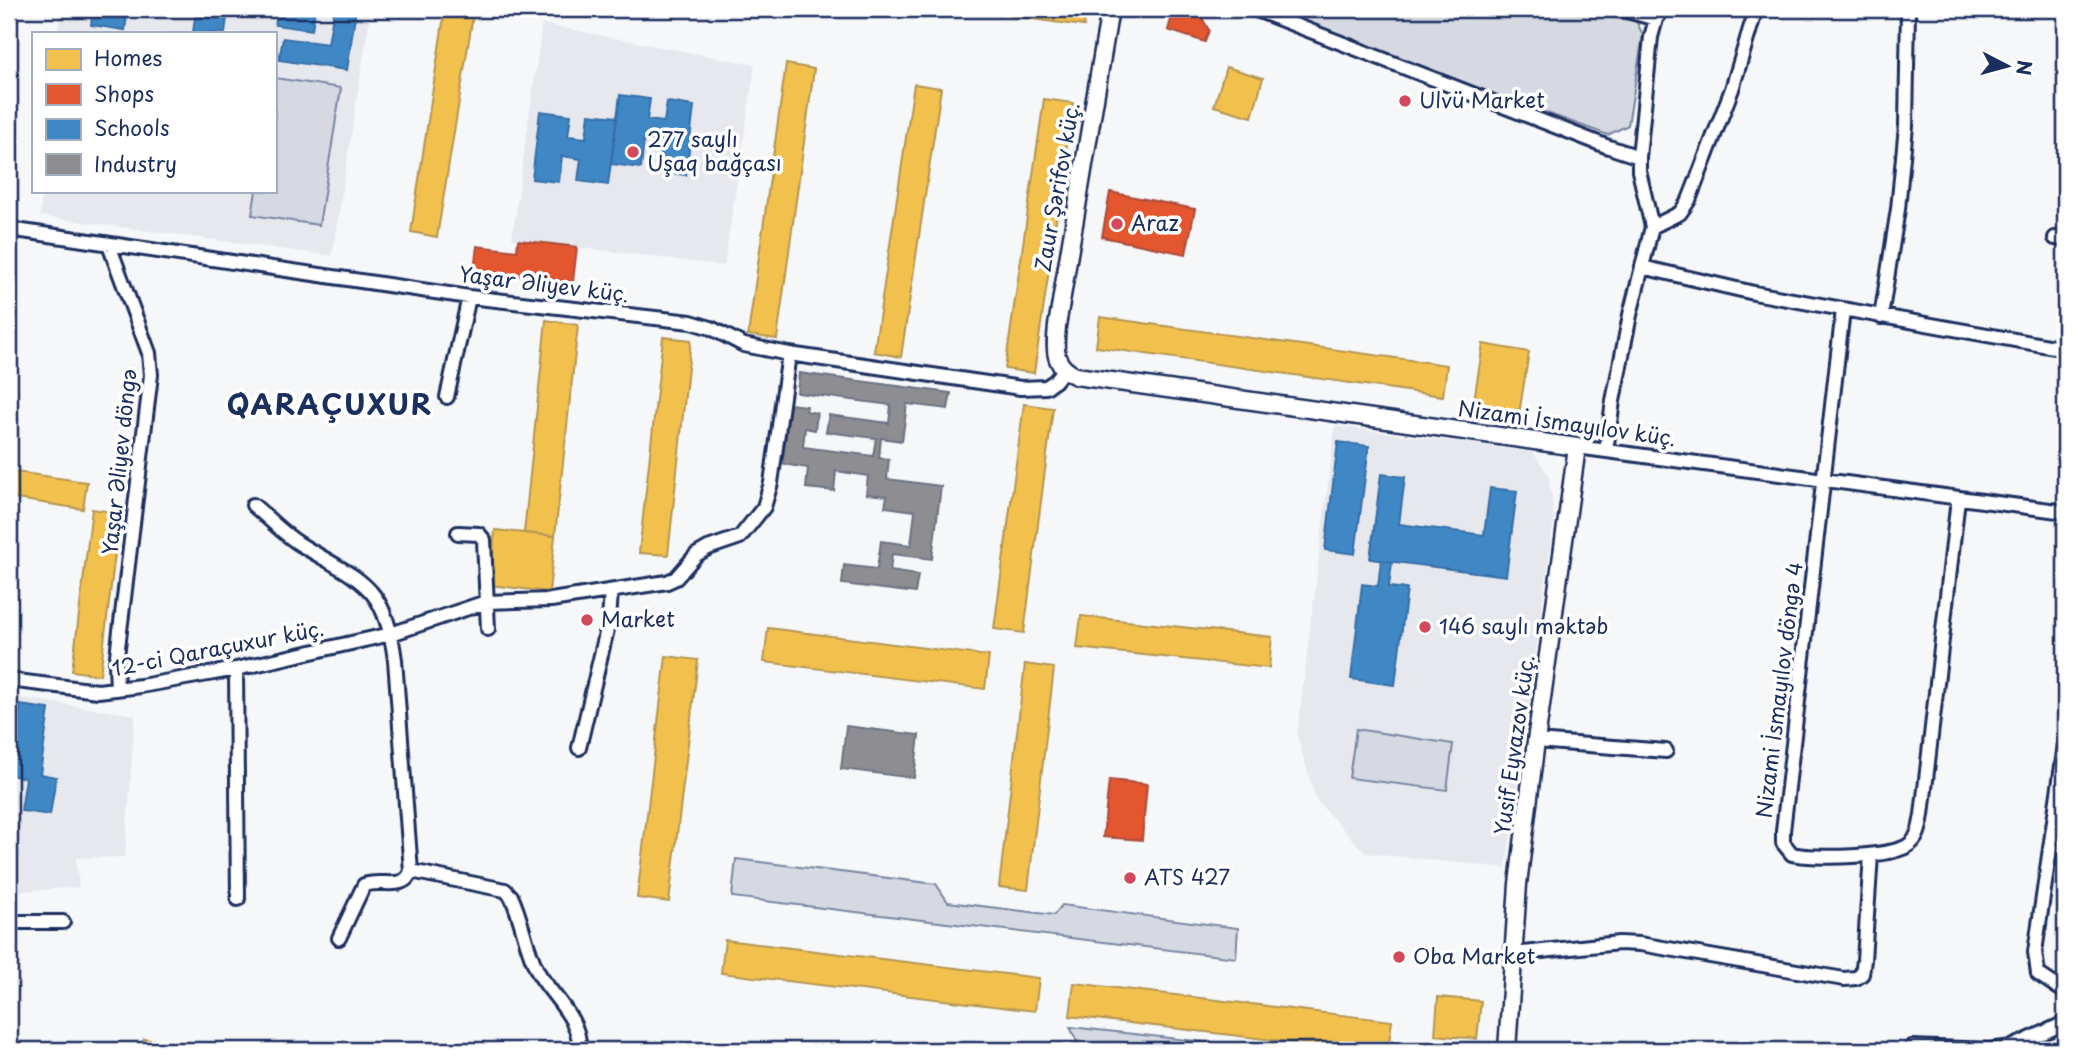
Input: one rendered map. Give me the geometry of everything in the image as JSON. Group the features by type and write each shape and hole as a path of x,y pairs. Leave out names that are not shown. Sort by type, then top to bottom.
{"street":[{"name":"Zaur Şərifov küç.","path":"1064,370 1059,365 1055,345 1057,326 1110,9"},
{"path":"1254,9 1639,157"},
{"path":"1606,451 1625,339 1652,227 1639,171 1639,157 1651,37 1660,14 1620,9"},
{"path":"1652,227 1680,213 1689,200 1732,89 1756,9"},
{"path":"1881,317 1898,209 1906,126 1908,9"},
{"name":"Yaşar Əliyev küç.","path":"9,229 109,246 469,297 691,322 711,328 744,345 789,354 1021,388 1046,387 1064,370"},
{"name":"Yaşar Əliyev döngə","path":"109,246 149,353 151,375 116,664 117,689"},
{"path":"1642,267 1754,293 2065,349"},
{"path":"447,397 469,297"},
{"name":"Nizami İsmayılov döngə 4","path":"1843,310 1783,831 1786,849 1798,855 1871,855 1902,850 1913,843 1918,833 1958,499"},
{"name":"12-ci Qaraçuxur küç.","path":"9,680 90,690 117,689 236,669 391,634 486,602 551,600 667,582 676,578 696,555 740,537 764,508 771,483 789,354"},
{"name":"Nizami İsmayılov küç.","path":"1064,370 1076,376 1823,481 2065,512"},
{"name":"Yusif Eyvazov küç.","path":"1507,1050 1518,884 1577,447"},
{"path":"253,505 300,545 349,571 369,590 384,610 391,634 411,871 408,879 402,883 364,885 339,938"},
{"path":"458,533 479,534 484,540 488,629"},
{"path":"579,748 609,621 611,591"},
{"path":"236,669 238,899"},
{"path":"1536,741 1666,751"},
{"path":"2065,746 2035,952 2038,974 2065,992"},
{"path":"1513,954 1619,943 1640,944 1760,967 1844,979 1856,978 1862,974 1864,960 1871,855"},
{"path":"411,871 505,890 511,896 539,974 578,1033 579,1050"},
{"path":"9,922 63,922"},
{"path":"1912,1047 1989,1050 2012,1047 2065,1023"}],"shaded area":[{"path":"60,9 371,9 332,256 40,216 42,192 276,192 276,32 58,32"},
{"path":"1269,9 1551,9 1636,21 1643,35 1628,125 1608,135"},
{"name":"277 saylı Uşaq bağçası","path":"542,24 755,65 724,266 512,239"},
{"path":"276,78 341,88 319,225 252,215 256,192 276,192"},
{"name":"146 saylı məktəb","path":"1335,426 1533,452 1549,476 1554,520 1506,868 1365,853 1316,800 1297,735"},
{"path":"9,696 135,715 125,857 76,858 79,887 9,892"},
{"path":"1356,729 1453,744 1447,790 1349,778"},
{"path":"736,859 936,884 948,902 1054,915 1062,905 1238,928 1236,958 732,897"},
{"path":"1071,1027 1276,1050 1081,1050"}],"building: Homes":[{"path":"445,9 474,9 437,237 411,232"},
{"path":"957,9 1086,9 1084,26"},
{"path":"786,64 814,69 777,339 748,335"},
{"path":"1226,67 1263,78 1252,117 1214,106"},
{"path":"914,84 941,88 901,357 874,352"},
{"path":"1044,99 1073,103 1034,373 1005,369"},
{"path":"1100,317 1447,365 1443,396 1096,347"},
{"path":"546,320 578,325 555,536 524,533"},
{"path":"663,337 691,340 668,555 639,553"},
{"path":"1483,344 1529,352 1518,420 1472,413"},
{"path":"1024,404 1053,408 1024,633 994,629"},
{"path":"9,471 87,482 83,509 9,498"},
{"path":"92,509 120,513 100,675 72,671"},
{"path":"495,530 555,536 549,592 490,585"},
{"path":"1081,616 1272,637 1269,668 1077,648"},
{"path":"768,628 989,656 985,689 764,662"},
{"path":"666,656 698,660 669,902 637,898"},
{"path":"1025,664 1054,668 1028,890 999,887"},
{"path":"725,940 1039,978 1035,1011 721,973"},
{"path":"1074,983 1392,1021 1388,1050 1358,1050 1070,1016"},
{"path":"1438,997 1481,1001 1477,1039 1435,1035"},
{"path":"144,1039 219,1050 142,1050"}],"building: Shops":[{"path":"1174,9 1197,9 1209,30 1205,42 1168,30"},
{"path":"1110,192 1195,209 1186,254 1102,237"},
{"path":"518,240 577,247 573,282 474,270 477,246 517,251"},
{"path":"1109,780 1147,784 1142,840 1103,837"}],"building: Schools":[{"path":"93,9 128,9 125,30 91,25"},
{"path":"196,9 228,9 225,32 193,32"},
{"path":"278,9 315,9 312,30 275,25"},
{"path":"334,9 356,9 347,70 279,60 283,38 328,44"},
{"path":"620,95 650,99 647,120 664,122 667,102 694,106 686,175 658,171 661,142 644,140 641,168 611,164"},
{"path":"540,111 571,115 568,136 586,138 589,114 617,117 608,185 578,181 581,159 562,156 559,182 532,179"},
{"path":"1338,442 1369,446 1355,554 1325,550"},
{"path":"1381,474 1405,477 1399,524 1484,535 1490,488 1517,491 1506,576 1370,559"},
{"path":"1381,560 1392,562 1389,587 1407,589 1395,685 1351,679 1362,584 1378,586"},
{"path":"20,705 49,709 40,774 56,777 50,815 21,811 26,778 9,775 13,744 9,743 9,734 16,735"}],"building: Industry":[{"path":"799,373 951,393 948,409 907,404 902,441 881,438 879,458 889,459 887,479 941,486 932,559 892,554 890,571 918,575 915,593 842,584 844,565 877,569 881,541 911,545 915,511 885,507 887,496 866,494 868,476 836,471 834,491 806,488 808,468 782,464 790,404 807,406 806,411 817,413 815,430 805,428 803,447 873,456 876,438 826,432 829,415 889,423 891,405 797,393"},
{"path":"846,726 919,735 914,778 841,769"}],"place":[{"name":"Ulvü Market","path":"1405,101"},
{"name":"277 saylı Uşaq bağçası","path":"633,152"},
{"name":"Araz","path":"1117,224"},
{"name":"Market","path":"587,620"},
{"name":"146 saylı məktəb","path":"1425,627"},
{"name":"ATS 427","path":"1130,878"},
{"name":"Oba Market","path":"1399,957"}],"district":[{"name":"QARAÇUXUR","path":"330,405"}]}
